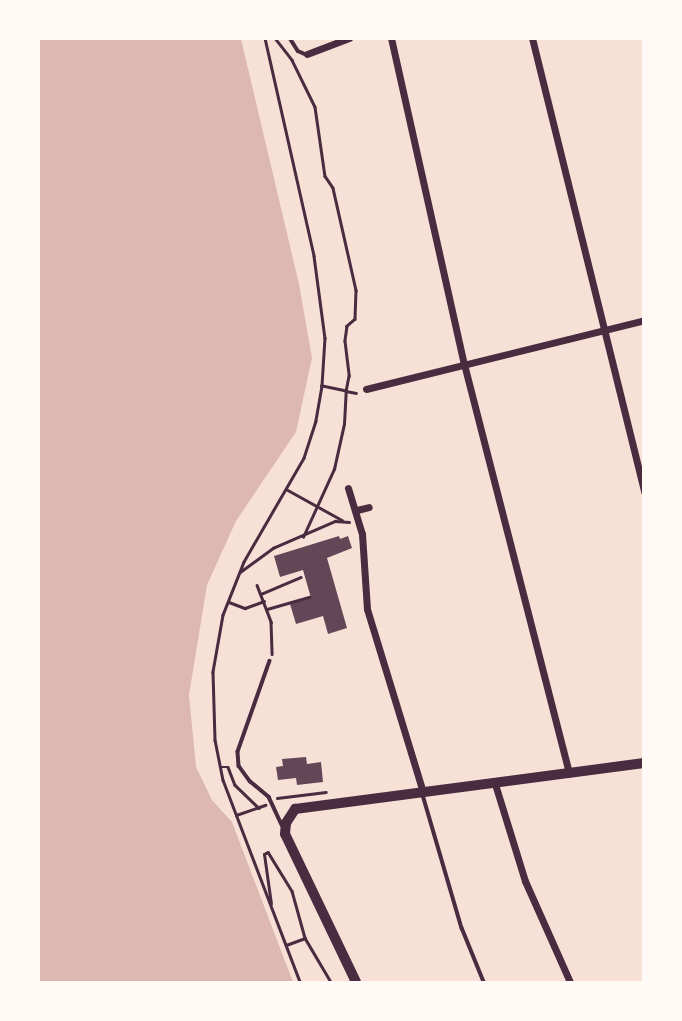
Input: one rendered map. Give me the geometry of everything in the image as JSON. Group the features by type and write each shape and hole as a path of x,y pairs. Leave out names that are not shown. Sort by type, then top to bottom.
{"main road":[{"path":"355,982 285,834 290,814 311,804 495,785 643,763"}],"street":[{"path":"307,54 349,38"},
{"path":"391,38 464,363 569,775"},
{"path":"532,38 643,492"},
{"path":"366,389 643,320"},
{"path":"348,488 360,525 367,609 423,792"},
{"path":"357,510 369,507"},
{"path":"495,785 525,881 570,982"}],"lane":[{"path":"290,38 298,51 307,54"},
{"path":"270,661 238,752 239,766 250,781 269,797 285,834"},
{"path":"423,792 462,928 484,982"}],"path":[{"path":"265,38 314,256 325,338 322,386 316,421 304,458 240,572 229,602 213,672 215,740 220,767 236,815 300,982"},
{"path":"275,38 292,60 315,107 324,176 333,188 356,290 355,319 345,332 349,376 344,424 334,469 303,537"},
{"path":"322,386 346,391"},
{"path":"286,489 345,521 360,525"},
{"path":"240,572 273,548 335,521 345,521"},
{"path":"261,594 302,577"},
{"path":"257,585 273,633 270,661"},
{"path":"267,609 309,597"},
{"path":"229,602 245,608 264,601"},
{"path":"220,767 228,767 235,785 258,809 236,815"},
{"path":"271,908 264,854 268,852 292,891 305,938 331,982"},
{"path":"286,945 305,938"}],"shaded area":[{"path":"38,39 241,39 299,284 312,358 296,432 236,521 207,585 189,695 196,767 212,800 232,822 293,982 39,982"}],"building":[{"path":"339,536 340,539 348,536 352,548 327,558 347,628 328,634 323,616 296,624 290,604 311,598 303,570 280,577 274,556"},
{"path":"306,757 307,764 321,762 323,782 297,785 296,778 278,780 276,767 283,766 282,759"}]}
